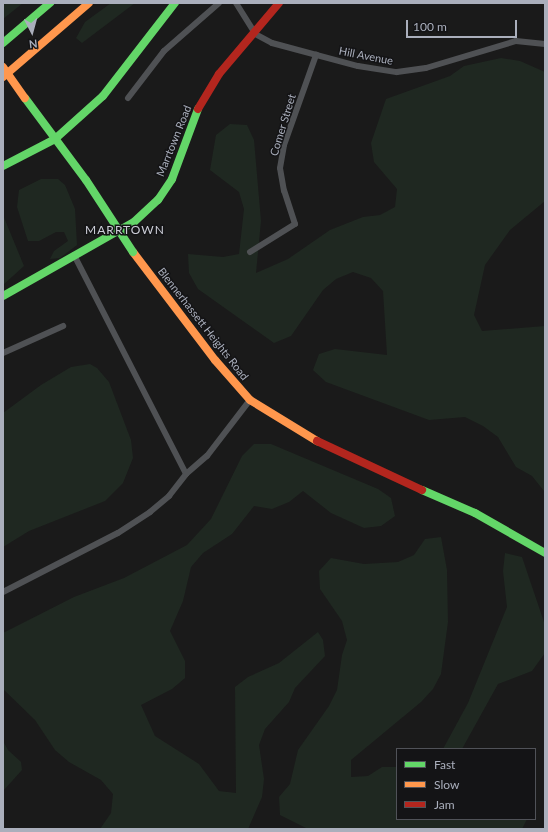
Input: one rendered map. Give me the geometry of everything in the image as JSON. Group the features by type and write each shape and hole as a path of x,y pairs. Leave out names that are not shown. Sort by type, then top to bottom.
{"main road":[{"path":"3,43 50,3"},
{"path":"3,77 89,3"},
{"path":"3,166 55,138 103,96 175,3"},
{"name":"Marrtown Road","path":"3,296 134,222 158,200 172,179 199,106 219,74 255,34 279,3"},
{"name":"Blennerhassett Heights Road","path":"3,67 86,180 133,252 215,360 250,400 290,426 337,452 475,513 545,553"}],"street":[{"path":"128,98 164,50 219,3"},
{"path":"236,3 255,34"},
{"name":"Hill Avenue","path":"255,34 272,43 316,55 397,72 426,68 516,41 545,44"},
{"name":"Comer Street","path":"250,252 295,224 284,190 280,168 284,145 316,55"},
{"path":"74,255 186,474"},
{"path":"3,353 63,326"},
{"path":"3,592 118,533 150,512 169,496 186,474 207,456 250,400"}],"shaded area":[{"path":"3,3 23,3 3,19"},
{"path":"111,3 135,3 82,43 76,38 85,22"},
{"path":"501,58 520,61 545,72 545,201 510,230 485,265 474,315 482,331 545,326 544,491 532,476 516,467 498,437 483,426 465,417 429,420 326,382 313,370 319,354 335,349 387,355 383,291 371,278 353,272 336,279 323,290 291,336 274,343 198,289 189,273 188,254 223,257 239,254 244,209 239,192 210,170 216,135 230,124 247,125 254,140 261,221 256,273 288,259 330,230 363,217 380,215 395,207 397,189 374,162 371,143 386,99 450,76 464,66"},
{"path":"41,179 58,179 65,185 75,209 77,245 60,258 50,259 54,251 68,241 64,232 56,232 39,241 28,241 17,207 19,190"},
{"path":"3,215 24,266 3,285"},
{"path":"90,364 97,368 109,382 131,440 133,458 123,483 105,501 29,531 3,547 3,413 41,385 71,367"},
{"path":"254,444 271,444 378,489 391,498 395,516 381,526 364,528 331,513 303,491 289,502 272,509 254,506 232,534 203,553 191,567 183,601 170,631 185,661 185,678 172,689 141,705 155,736 199,764 219,791 236,793 235,687 248,677 279,663 318,632 323,640 325,656 295,688 289,702 265,729 259,745 264,779 262,797 248,829 100,829 111,813 113,794 101,780 69,762 55,750 35,720 3,689 3,633 74,597 124,578 187,545 211,519 242,456"},
{"path":"441,537 447,570 448,622 441,674 433,689 421,702 351,760 351,777 368,776 382,767 396,767 396,820 526,820 522,829 308,829 280,815 279,797 290,784 298,750 329,706 337,690 342,655 347,640 342,621 320,589 319,571 331,558 364,564 398,562 414,555 425,539"},
{"path":"505,553 522,557 545,625 545,653 532,671 498,684 463,748 444,748 468,703 507,607 503,571"},
{"path":"3,741 8,750 21,762 22,770 3,791"}],"traffic: fast":[{"path":"3,43 50,3"},
{"path":"3,166 55,139 103,96 175,3"},
{"path":"25,98 86,180"},
{"path":"3,296 134,222 158,200 172,179 198,109"},
{"path":"86,180 133,252"},
{"path":"422,490 475,513 545,553"}],"traffic: slow":[{"path":"3,77 89,3"},
{"path":"3,67 25,98"},
{"path":"133,252 215,360 250,400 317,441"}],"traffic: jam":[{"path":"198,109 219,74 279,3"},
{"path":"317,441 422,490"}],"district":[{"name":"MARRTOWN","path":"125,230"}]}
